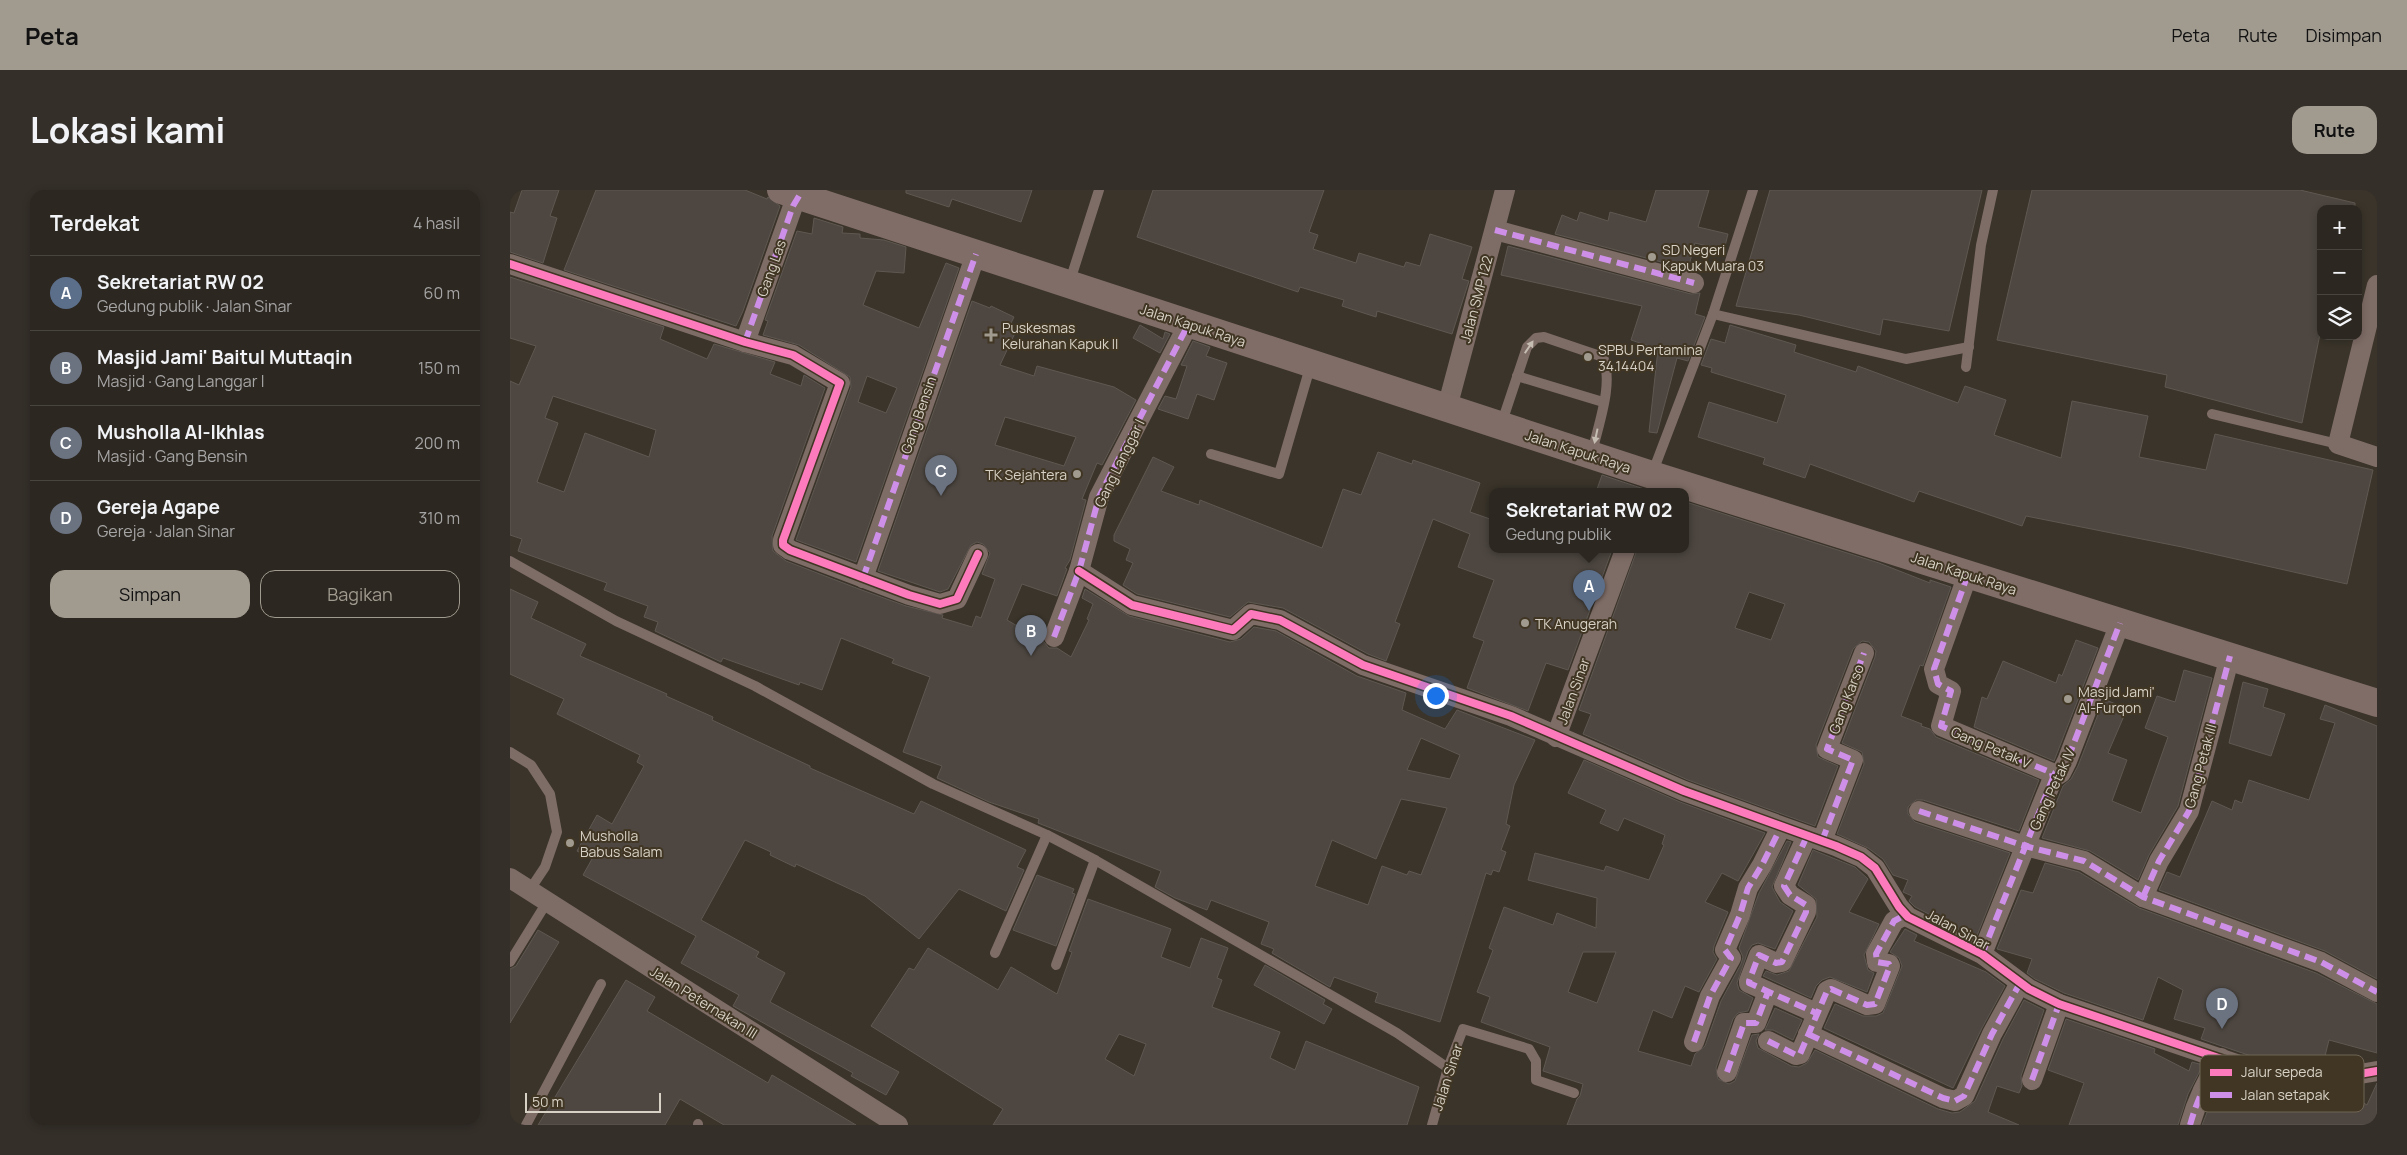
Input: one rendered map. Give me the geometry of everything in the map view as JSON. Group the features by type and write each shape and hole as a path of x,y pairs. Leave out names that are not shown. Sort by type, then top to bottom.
{"main road":[{"name":"Jalan Kapuk Raya","path":"804,194 976,254 1592,455 1649,484 1663,488"},
{"name":"Jalan Kapuk Raya","path":"1689,495 1968,574 2377,702"}],"street":[{"name":"Jalan SMP 122","path":"1447,408 1505,190"},
{"name":"Gang Las","path":"745,342 794,206 804,194"},
{"path":"1495,230 1694,283"},
{"name":"Gang Bensin","path":"863,578 976,254"},
{"path":"510,264 745,342 793,355 840,383 783,540 783,545 790,550 863,578 940,604 957,599 978,554"},
{"path":"2377,285 2338,444 2377,457"},
{"name":"Gang Langgar I","path":"1054,637 1079,571 1099,497 1189,323"},
{"name":"Jalan Sinar","path":"1624,553 1556,737 1684,791 1861,857 1875,868 1898,908 1905,914 1982,954 2020,983 2041,996 2212,1055"},
{"path":"1079,571 1132,605 1214,626 1233,630 1251,614 1280,620 1362,666 1511,716 1556,737"},
{"name":"Gang Petak V","path":"1968,574 1934,669 1938,684 1951,691 1941,726 2052,773 2054,778"},
{"name":"Gang Petak IV","path":"1982,954 2054,778 2061,773 2067,761 2120,623"},
{"name":"Gang Karso","path":"1815,839 1853,760 1827,749 1864,653"},
{"name":"Gang Petak III","path":"2143,897 2159,861 2189,811 2230,656"},
{"path":"1920,811 2025,846 2084,861 2143,897 2321,962 2377,992"},
{"path":"1694,1042 1710,996 1731,958 1725,950 1740,915 1746,891 1781,827"},
{"path":"1815,839 1784,886 1790,895 1806,904 1806,912 1782,962 1776,963 1759,955 1749,983 1816,1013"},
{"name":"Jalan Peternakan III","path":"510,878 898,1125"},
{"path":"1768,1041 1798,1055 1827,991 1831,989 1867,1005 1876,1004 1890,966 1889,964 1878,962 1876,954 1894,921 1905,914"},
{"path":"1808,1034 1943,1098 1955,1100 1964,1096 1992,1034 2020,983"},
{"path":"1727,1072 1744,1023 1756,1023 1768,992"},
{"path":"2032,1080 2060,1004"},
{"name":"Jalan Sinar","path":"2364,1073 2377,1071"},
{"path":"2190,1125 2200,1096"}],"lane":[{"path":"1069,284 1099,190"},
{"path":"1649,484 1713,314 1753,190"},
{"path":"1966,367 1981,245 1993,190"},
{"path":"1713,314 1906,359 1969,347"},
{"path":"1501,426 1527,347 1536,338 1544,336 1603,358 1607,367 1608,383 1592,455"},
{"path":"1211,454 1279,474 1311,364"},
{"path":"1517,376 1604,402"},
{"path":"2212,414 2338,444"},
{"path":"510,561 616,621 755,686 933,784 1047,835 1095,860 1397,1033 1448,1068"},
{"path":"510,752 530,765 550,794 557,832 545,867 529,891"},
{"path":"995,953 1047,835"},
{"path":"1056,965 1095,860"},
{"path":"510,962 547,902"},
{"path":"526,1125 601,984"},
{"name":"Jalan Sinar","path":"1432,1125 1448,1068 1463,1029 1529,1049 1536,1061 1536,1080 1574,1093"}],"building":[{"path":"522,190 559,190 550,216 557,218 543,263 510,252 510,212 514,213"},
{"path":"596,190 745,190 767,199 768,197 780,206 736,326 564,270"},
{"path":"906,190 1032,190 1021,222 952,199 949,207 906,193"},
{"path":"1153,190 1324,190 1309,232 1318,235 1313,249 1356,263 1359,253 1404,267 1406,262 1420,266 1430,234 1472,247 1462,279 1469,281 1452,334 1377,311 1376,317 1342,306 1344,300 1300,287 1298,292 1137,237"},
{"path":"1656,190 1709,190 1698,227 1728,234 1724,250 1695,243 1688,269 1555,234 1562,215 1577,221 1580,212 1608,221 1610,212 1646,222"},
{"path":"1770,190 1982,190 1949,331 1883,319 1880,335 1799,315 1736,306"},
{"path":"2032,190 2300,190 2355,203 2355,205 2317,205 2317,340 2319,340 2302,423 2165,387 2167,375 1997,340"},
{"path":"814,218 843,227 842,233 860,234 860,238 884,240 906,247 904,273 876,271 863,305 919,328 946,263 959,268 856,562 796,540 851,387 850,377 799,345 763,335 768,321 765,320 797,231 812,234","holes":["867,376 897,388 886,413 858,402"]},
{"path":"1508,246 1691,294 1700,293 1695,314 1705,317 1688,361 1677,358 1657,433 1649,432 1658,349 1631,340 1642,306 1501,275"},
{"path":"510,277 664,327 660,339 707,359 714,344 775,362 770,374 801,386 804,375 825,388 772,536 773,551 786,561 859,589 906,606 943,615 942,618 972,627 976,616 981,618 995,579 982,574 990,553 983,544 977,542 971,545 948,589 940,592 878,571 972,301 990,308 991,306 1014,317 1009,327 1016,331 1000,365 1034,376 1037,366 1114,387 1136,400 1102,465 1097,463 1082,499 1086,500 1070,560 1065,568 1067,569 1057,596 1022,584 1007,620 1043,641 1049,648 1057,648 1071,657 1089,620 1087,619 1093,604 1082,598 1085,589 1129,616 1230,642 1241,639 1254,627 1276,631 1357,676 1406,693 1402,710 1445,729 1457,710 1535,740 1514,785 1506,824 1510,826 1501,850 1506,852 1499,872 1493,870 1491,875 1486,873 1440,1022 1375,1002 1378,993 1334,977 1330,987 1272,953 1274,949 1261,944 1269,922 1211,900 1207,910 1175,898 1155,887 1161,871 1038,823 1039,819 989,802 937,778 942,766 903,752 930,677 892,663 894,659 841,638 822,690 800,682 799,685 723,658 721,662 655,631 658,622 644,617 648,606 604,590 607,583 518,551 522,539 510,535 510,381 519,385 536,346 510,338","holes":["553,396 656,430 649,457 585,433 564,492 537,482 558,423 545,418","1005,417 1076,437 1064,466 995,445","1421,738 1460,755 1450,779 1407,770","1401,799 1447,808 1421,875 1409,871 1407,875 1382,866 1368,905 1315,886 1332,840 1376,859"]},
{"path":"1140,325 1163,339 1165,332 1170,334 1160,353 1133,338"},
{"path":"1730,325 1796,345 1794,352 1856,372 1858,366 1958,403 1965,386 2006,400 1994,435 2061,458 2072,401 2148,416 2139,457 2206,470 2215,434 2373,470 2347,584 2182,547 2026,516 2022,526 1919,491 1914,502 1810,464 1805,478 1763,464 1765,458 1698,437 1709,402 1777,423 1786,395 1711,372 1712,368 1701,365 1711,339 1725,343"},
{"path":"1193,341 1210,347 1206,356 1227,363 1214,400 1197,394 1188,419 1158,409 1165,396 1176,399 1187,366 1181,365"},
{"path":"1378,452 1412,464 1413,460 1480,483 1470,512 1489,519 1489,553 1611,553 1568,670 1546,663 1528,711 1467,688 1484,641 1473,637 1494,580 1458,567 1470,534 1433,519 1395,622 1400,624 1386,661 1368,654 1283,608 1248,602 1230,617 1137,594 1123,585 1133,563 1126,560 1130,549 1114,541 1114,535 1153,457 1174,467 1161,491 1199,505 1200,500 1322,548 1343,489 1361,495"},
{"path":"1602,475 1641,488 1597,488"},
{"path":"1689,503 1879,563 1930,583 1930,580 1951,587 1923,666 1920,665 1901,716 1922,724 1921,726 1930,729 1936,737 2039,780 2019,831 1923,800 1916,800 1908,807 1908,814 1915,822 2010,853 1976,938 1915,907 1909,901 1912,896 1903,892 1908,880 1893,875 1883,859 1868,848 1837,834 1864,764 1862,752 1842,743 1875,657 1876,651 1869,642 1862,641 1853,649 1816,745 1818,757 1838,766 1815,826 1688,780 1583,734 1591,714 1579,710 1636,553 1689,553","holes":["1749,592 1785,604 1771,640 1735,628"]},
{"path":"510,589 538,602 531,618 586,644 580,656 667,694 666,696 713,717 712,720 810,766 810,768 914,814 921,801 1026,850 1017,867 1024,870 1006,911 959,889 919,939 865,896 796,864 795,867 770,855 771,852 745,840 701,920 759,952 756,957 785,973 770,1002 899,1072 886,1095 851,1076 853,1073 733,1006 739,995 681,963 696,936 583,875 592,859 577,851 597,815 612,824 644,766 637,762 640,755 557,714 564,699 510,674"},
{"path":"2076,640 2098,648 2054,761 1974,727 1982,697 1987,699 2003,661 2056,683 2059,674 2062,676"},
{"path":"2184,670 2212,678 2178,806 2149,855 2138,880 2090,851 2042,838 2063,786 2071,779 2078,766 2104,699 2127,709 2108,753 2127,760 2112,801 2141,813 2168,737 2145,728 2157,696 2175,702"},
{"path":"2243,682 2268,689 2263,707 2285,714 2271,756 2229,743"},
{"path":"2325,705 2377,726 2377,979 2325,951 2159,890 2167,872 2180,877 2212,801 2232,810 2235,800 2242,803 2249,780 2309,800 2335,723 2320,719"},
{"path":"1584,760 1680,802 1765,833 1738,881 1722,873 1705,902 1728,912 1714,946 1713,952 1717,959 1699,992 1685,986 1672,1018 1653,1010 1638,1051 1691,1066 1695,1054 1705,1046 1721,1001 1741,964 1743,957 1739,948 1759,893 1787,841 1791,842 1772,887 1780,902 1793,911 1775,949 1758,943 1752,945 1748,951 1737,983 1739,990 1753,998 1748,1011 1738,1013 1733,1019 1716,1068 1718,1079 1729,1084 1735,1081 1752,1035 1759,1034 1756,1041 1758,1048 1791,1066 1799,1067 1807,1063 1815,1050 1938,1109 1952,1113 1960,1112 1975,1101 2003,1039 2024,1000 2044,1010 2021,1076 2022,1086 2019,1093 1997,1086 1988,1112 2019,1125 1567,1125 1577,1099 1580,1096 1583,1084 1543,1071 1550,1047 1481,1022 1490,997 1477,992 1493,950 1489,948 1504,907 1553,925 1557,913 1596,928 1597,898 1528,880 1535,853 1604,871 1606,866 1649,880 1664,845 1662,844 1665,835 1624,818 1618,831 1600,823 1606,810 1568,793","holes":["1583,952 1616,952 1597,1003 1568,992"]},
{"path":"1813,850 1855,867 1868,879 1849,912 1879,924 1864,955 1868,970 1874,973 1867,992 1830,977 1822,980 1816,986 1811,998 1763,976 1766,971 1777,975 1789,971 1817,917 1816,899 1798,885"},
{"path":"2045,863 2079,872 2139,908 2316,973 2377,1004 2377,1053 2329,1040 2325,1055 2248,1055 2201,1039 2205,1028 2174,1019 2183,990 2158,977 2143,1020 2064,993 2027,973 2032,959 1997,949 2021,890 2033,893"},
{"path":"1037,875 1074,889 1072,893 1075,894 1056,946 1013,930"},
{"path":"1088,899 1171,929 1161,957 1190,968 1201,938 1228,948 1217,978 1222,980 1212,1007 1280,1032 1270,1058 1295,1070 1306,1041 1419,1087 1407,1125 993,1125 1003,1109 871,1026 909,968 914,970 928,948 998,990 1011,967 1057,994 1072,952 1069,951","holes":["1119,1034 1146,1044 1134,1076 1105,1059"]},
{"path":"1905,929 1917,935 1914,941 1986,972 2005,986 1953,1088 1824,1028 1835,1004 1863,1016 1876,1016 1883,1013 1902,966 1899,958 1890,952"},
{"path":"538,930 559,942 510,1023 510,969 516,966"},
{"path":"1265,965 1325,1000 1323,1004 1332,1009 1324,1024 1254,985"},
{"path":"626,980 655,997 647,1011 768,1083 772,1075 856,1125 724,1125 680,1099 665,1125 538,1125"},
{"path":"1775,1008 1802,1020 1793,1040 1773,1030 1765,1030"},
{"path":"2066,1019 2155,1049 2154,1053 2189,1071 2192,1062 2200,1064 2200,1071 2188,1094 2178,1125 2069,1125 2084,1083 2048,1070"},
{"path":"2377,1083 2377,1125 2202,1125 2207,1112 2364,1112 2364,1103 2367,1105"}],"marked path":[{"path":"745,342 793,206 799,196"},
{"path":"1495,230 1694,283"},
{"path":"863,578 976,254"},
{"path":"1054,637 1079,571 1099,497 1189,323"},
{"path":"1968,574 1934,669 1938,684 1951,691 1941,726 2052,773 2053,778"},
{"path":"1982,954 2053,778 2061,773 2067,761 2120,623"},
{"path":"1822,841 1853,760 1827,749 1864,653"},
{"path":"2143,897 2159,861 2189,811 2230,656"},
{"path":"1919,811 2025,846 2084,861 2143,897 2321,962 2377,992"},
{"path":"1694,1042 1710,996 1731,958 1725,950 1740,915 1748,888 1781,827"},
{"path":"1807,836 1784,886 1790,895 1806,905 1806,912 1782,962 1776,963 1759,955 1749,983 1816,1013"},
{"path":"1768,1041 1796,1055 1800,1054 1827,991 1831,989 1867,1005 1875,1004 1890,966 1889,964 1877,962 1876,954 1894,921 1905,915"},
{"path":"1808,1034 1943,1098 1955,1101 1964,1096 1992,1034 2020,983"},
{"path":"1727,1072 1744,1023 1756,1023 1768,992"},
{"path":"2032,1080 2059,1004"},
{"path":"2190,1125 2200,1097"}],"cycle path":[{"path":"510,264 745,342 793,355 840,383 783,540 783,545 790,550 909,595 940,604 957,599 978,554"},
{"path":"1079,571 1132,605 1233,630 1251,614 1280,620 1363,665 1511,716 1684,791 1836,846 1861,857 1875,868 1899,907 1908,917 1982,954 2029,989 2059,1004 2210,1055"},
{"path":"2364,1073 2377,1071"}],"place":[{"name":"SD Negeri Kapuk Muara 03","path":"1652,257"},
{"name":"Puskesmas Kelurahan Kapuk II","path":"991,335"},
{"name":"SPBU Pertamina 34.14404","path":"1588,357"},
{"name":"TK Sejahtera","path":"1077,474"},
{"name":"Musholla Al-Ikhlas","path":"941,496"},
{"name":"Sekretariat RW 02","path":"1589,611"},
{"name":"TK Anugerah","path":"1525,623"},
{"name":"Masjid Jami' Baitul Muttaqin","path":"1031,656"},
{"name":"Masjid Jami' Al-Furqon","path":"2068,699"},
{"name":"Musholla Babus Salam","path":"570,843"},
{"name":"Gereja Agape","path":"2222,1029"}]}
